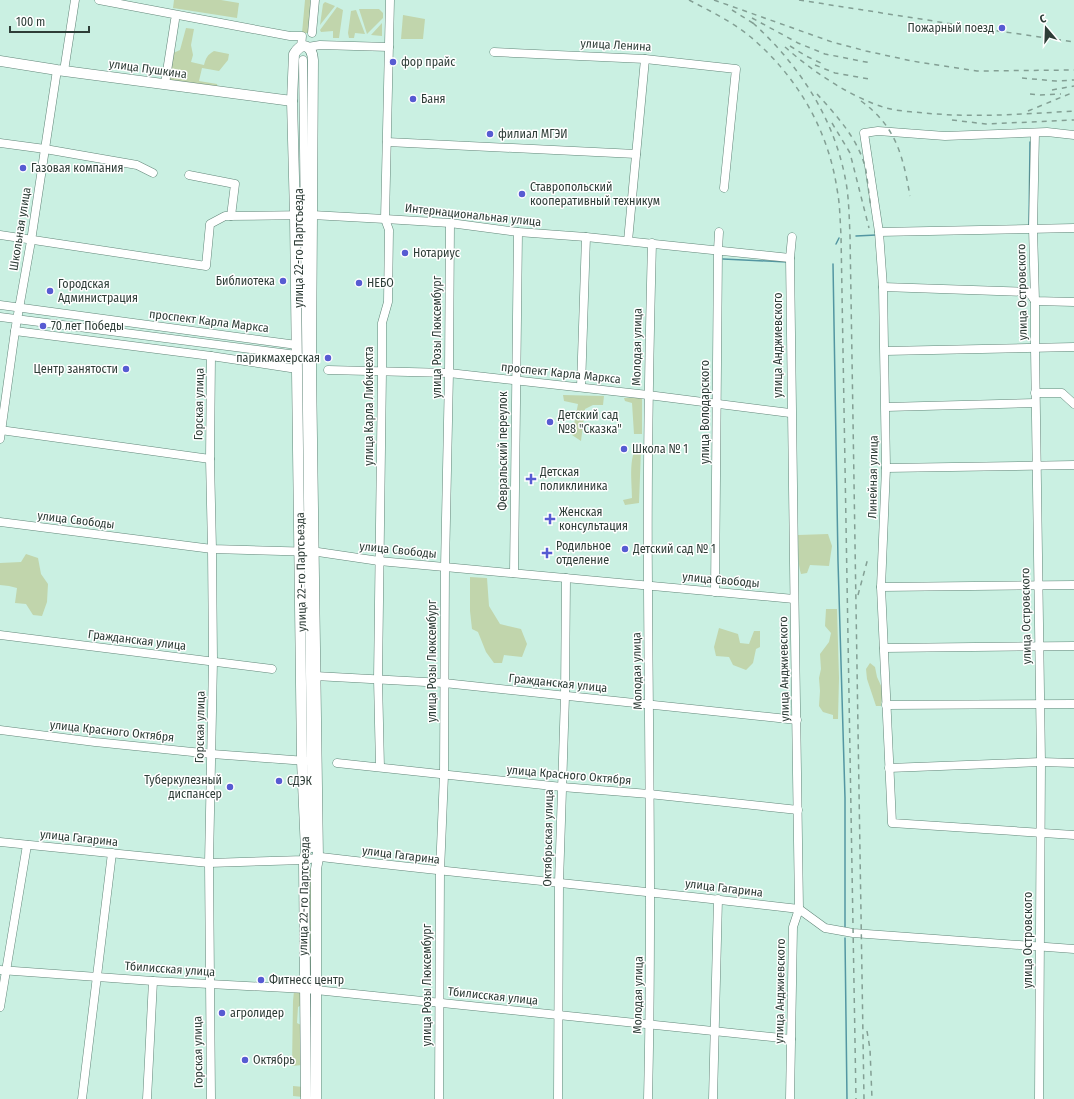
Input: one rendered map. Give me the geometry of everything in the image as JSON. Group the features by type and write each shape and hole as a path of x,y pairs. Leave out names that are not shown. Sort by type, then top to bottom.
{"main road":[{"name":"улица 22-го Партсъезда","path":"306,1099 311,990 316,869 318,858 310,761 308,552 311,369 304,215 292,101 294,54 305,47 313,53 313,60 304,215 297,350 297,369 308,552 315,676 310,761 306,851 304,860 311,990 316,1099"},
{"name":"улица Пушкина","path":"0,61 292,101"}],"street":[{"name":"Школьная улица","path":"0,440 15,331 45,149 75,0"},
{"path":"99,0 290,36 302,36 305,47 389,47"},
{"path":"312,33 316,0"},
{"name":"улица Карла Либкнехта","path":"380,767 378,679 382,323 388,302 389,230 385,218 390,0"},
{"path":"164,84 175,20"},
{"name":"улица Ленина","path":"494,52 645,59 736,69 724,188"},
{"path":"628,241 645,59"},
{"path":"303,60 304,215"},
{"name":"Линейная улица","path":"1035,133 945,136 878,131 864,133 879,232 883,287 886,468 881,587 892,823 1041,833"},
{"path":"1035,133 1047,132 1074,135"},
{"name":"улица Островского","path":"1035,133 1033,228 1038,646 1041,762 1039,1099"},
{"path":"387,142 636,154"},
{"path":"0,143 45,149 137,165 153,172"},
{"path":"189,175 235,184 231,216"},
{"name":"Интернациональная улица","path":"31,241 206,266 210,224 225,216 304,215 385,218 450,223 518,232 586,236 790,258"},
{"name":"улица Розы Люксембург","path":"439,1099 440,872 444,775 445,567 450,223"},
{"path":"879,232 1074,228"},
{"name":"Февральский переулок","path":"514,573 518,232"},
{"name":"улица Володарского","path":"715,592 719,232"},
{"path":"0,235 31,241"},
{"path":"581,387 586,236"},
{"name":"улица Анджиевского","path":"790,1099 793,927 799,909 797,720 790,413 790,258 792,237"},
{"name":"Молодая улица","path":"648,1099 651,892 649,794 648,395 652,243"},
{"path":"883,287 1030,292 1035,301 1074,302"},
{"name":"проспект Карла Маркса","path":"0,305 297,350"},
{"name":"проспект Карла Маркса","path":"0,317 297,350"},
{"path":"15,331 212,356 297,369"},
{"path":"885,351 1074,347"},
{"name":"Горская улица","path":"211,1099 209,863 213,661 210,459 212,356"},
{"name":"проспект Карла Маркса","path":"328,370 449,373 581,387 790,413"},
{"path":"1035,393 1062,393 1074,404"},
{"path":"886,407 1035,403"},
{"path":"1,431 210,459"},
{"path":"886,468 1074,465"},
{"name":"улица Свободы","path":"0,522 212,549 308,552 380,561 794,599"},
{"name":"Октябрьская улица","path":"558,1099 559,883 565,696 566,578"},
{"path":"881,587 1074,585"},
{"name":"Гражданская улица","path":"0,635 272,669"},
{"path":"884,648 1074,646"},
{"name":"Гражданская улица","path":"315,676 444,683 797,720"},
{"path":"886,705 1074,704"},
{"name":"улица Красного Октября","path":"0,730 95,742 212,754 310,761"},
{"path":"310,761 312,848"},
{"path":"889,768 1041,762 1074,763"},
{"name":"улица Красного Октября","path":"337,763 798,810"},
{"path":"1041,833 1074,835"},
{"name":"улица Гагарина","path":"0,842 209,863 304,860 318,858 440,872 651,892 799,909"},
{"path":"0,1007 3,970 27,845"},
{"path":"82,1099 112,854"},
{"path":"713,1099 718,900"},
{"path":"799,909 825,928 850,933 1074,949"},
{"name":"Тбилисская улица","path":"3,970 153,981 311,990 791,1039"},
{"path":"148,1099 153,981"}],"green space":[{"path":"174,0 221,0 239,3 237,18 173,8"},
{"path":"305,0 310,0 312,6 309,33 302,33"},
{"path":"325,2 335,6 320,25 323,4"},
{"path":"337,7 343,10 339,38 333,38 333,31 321,32 320,30"},
{"path":"359,9 379,9 383,13 383,18 367,34"},
{"path":"356,10 365,34 355,33 354,38 349,38 348,33 351,11"},
{"path":"403,15 425,19 423,39 401,39"},
{"path":"382,23 382,36 371,35"},
{"path":"186,28 194,29 191,45 193,55 191,62 204,65 207,57 214,51 229,54 228,60 219,71 202,68 199,81 217,84 218,90 165,83 171,54 180,50"},
{"path":"563,395 604,396 603,405 593,405 585,409 581,441 572,435 578,404 564,401"},
{"path":"642,397 642,434 634,434 632,403 625,401 624,398"},
{"path":"638,444 641,450 639,503 625,505 623,500 632,498 632,463"},
{"path":"828,534 832,546 829,566 810,565 807,573 801,574 798,535"},
{"path":"26,554 38,558 41,574 48,584 47,602 42,616 33,615 26,604 15,603 17,588 0,585 0,563 21,562"},
{"path":"470,577 487,578 489,606 500,624 521,629 527,644 522,657 504,655 502,663 494,663 486,652 478,632 472,629 470,611"},
{"path":"826,609 837,609 839,678 838,719 833,719 833,715 823,712 819,706 819,678 821,669 820,654 829,642 831,633 825,626"},
{"path":"719,628 738,634 740,643 749,644 754,631 760,631 760,647 756,649 753,663 746,670 733,665 729,657 716,656 714,647"},
{"path":"870,663 875,667 877,677 883,690 881,706 876,706 867,679 866,669"},
{"path":"308,870 312,870 311,979"},
{"path":"294,991 300,993 303,999 303,1004 298,1007 297,1023 303,1026 302,1065 292,1066 293,1001"},
{"path":"293,1086 304,1087 303,1097 293,1096"}],"waterway":[{"path":"1029,225 1030,142"},
{"path":"856,236 876,235"},
{"path":"836,244 839,238"},
{"path":"723,259 787,262"},
{"path":"833,264 838,561 845,798 845,928"},
{"path":"845,938 847,1099"}],"railway":[{"path":"689,0 726,20 747,34 780,66 794,84 807,103 826,145 833,166 838,195 841,235 856,1099"},
{"path":"714,0 832,42 912,61 977,71 1074,70"},
{"path":"799,0 1074,42"},
{"path":"732,10 756,25"},
{"path":"752,18 798,43 825,54 871,63"},
{"path":"753,23 785,56 799,74 822,112 832,133 839,155 845,177 848,198 850,235 864,1099"},
{"path":"790,46 823,64"},
{"path":"785,47 819,74 845,90 886,108 900,111 962,115 1000,115 1074,111"},
{"path":"815,65 835,73 869,79"},
{"path":"1022,78 1056,81 1074,80"},
{"path":"1052,90 1074,86"},
{"path":"1028,111 1074,92"},
{"path":"817,94 840,120 859,149 866,171 871,208"},
{"path":"1030,94 1061,94"},
{"path":"861,101 873,111 890,131 901,155 910,196"},
{"path":"952,120 986,124 1074,120"},
{"path":"832,123 850,153 869,228"},
{"path":"858,595 868,558"},
{"path":"867,1031 870,1049 872,1099"}],"place":[{"name":"Пожарный поезд","path":"1002,28"},
{"name":"фор прайс","path":"393,62"},
{"name":"Баня","path":"413,99"},
{"name":"филиал МГЭИ","path":"490,134"},
{"name":"Газовая компания","path":"23,168"},
{"name":"Ставропольский кооперативный техникум","path":"522,194"},
{"name":"Нотариус","path":"405,253"},
{"name":"Библиотека","path":"283,281"},
{"name":"НЕБО","path":"359,283"},
{"name":"Городская Администрация","path":"50,291"},
{"name":"70 лет Победы","path":"43,326"},
{"name":"парикмахерская","path":"328,358"},
{"name":"Центр занятости","path":"126,369"},
{"name":"Детский сад №8 \"Сказка\"","path":"550,422"},
{"name":"Школа № 1","path":"624,449"},
{"name":"Детская поликлиника","path":"531,479"},
{"name":"Женская консультация","path":"550,519"},
{"name":"Детский сад № 1","path":"625,549"},
{"name":"Родильное отделение","path":"547,553"},
{"name":"СДЭК","path":"279,781"},
{"name":"Туберкулезный диспансер","path":"230,787"},
{"name":"Фитнесс центр","path":"261,980"},
{"name":"агролидер","path":"222,1013"},
{"name":"Октябрь","path":"245,1060"}]}
